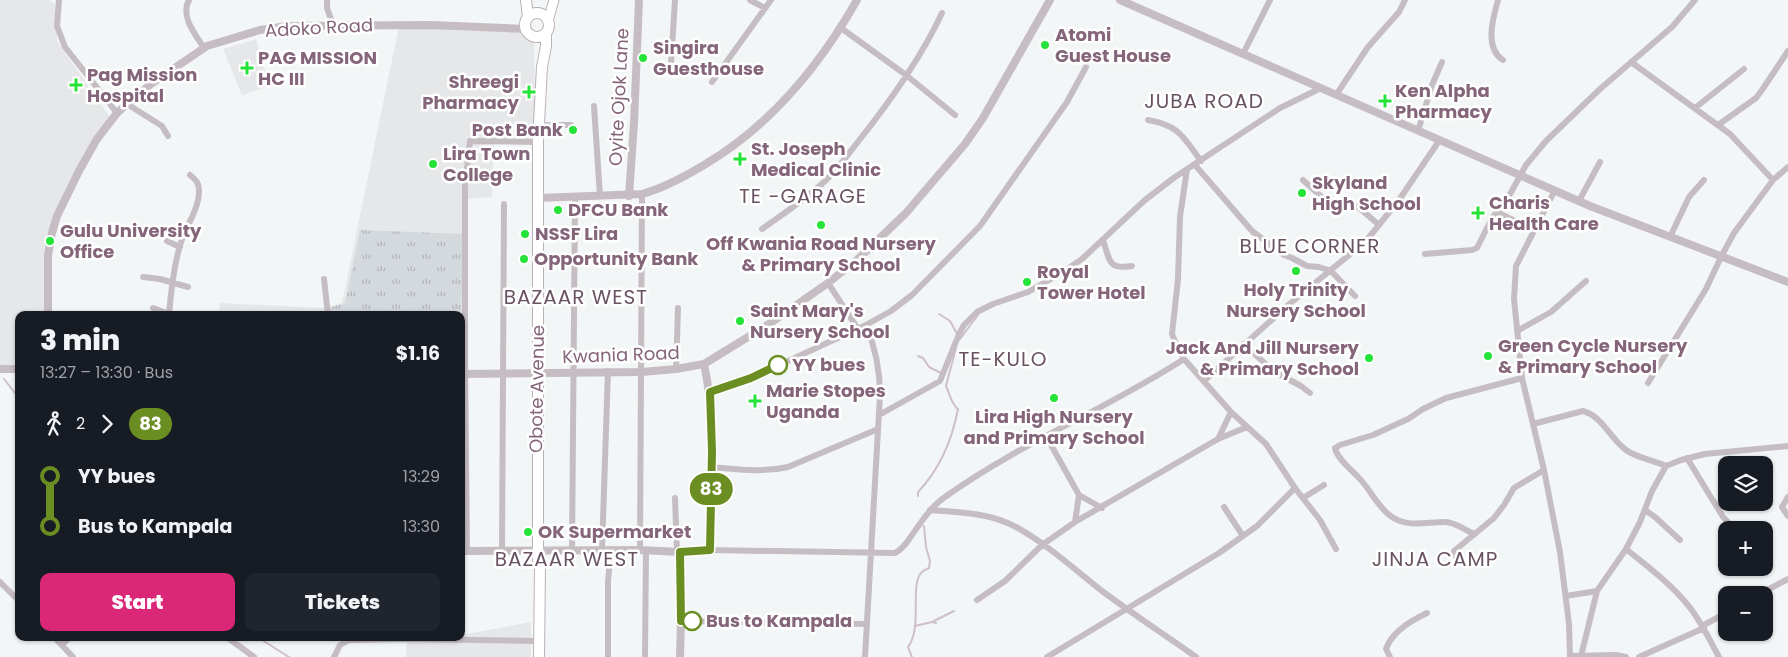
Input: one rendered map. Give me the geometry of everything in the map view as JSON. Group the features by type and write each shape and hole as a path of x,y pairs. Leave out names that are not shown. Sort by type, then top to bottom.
{"main road":[{"path":"526,0 532,15"},
{"path":"532,15 533,0"},
{"path":"548,21 543,15 532,15 526,20 526,29 531,35 542,35 549,25 548,21 554,0"},
{"name":"Obote Avenue","path":"539,657 538,125 542,35"},
{"name":"Obote Avenue","path":"535,657 535,566 538,555"}],"street":[{"path":"59,0 57,26 65,47 116,113"},
{"path":"188,0 186,15 192,30 204,48"},
{"path":"327,0 327,8 333,25"},
{"name":"Oyite Ojok Lane","path":"628,196 634,123 639,0"},
{"path":"671,64 675,0"},
{"path":"750,0 765,8"},
{"path":"712,82 771,0"},
{"path":"538,198 642,194 670,184 694,171 729,149 762,123 790,96 841,28 857,0"},
{"path":"710,550 710,392 704,364 769,324 828,283 858,259 906,213 964,144 995,97 1050,0"},
{"path":"1120,0 1579,201 1670,238 1788,282"},
{"path":"1243,54 1270,0"},
{"path":"1336,95 1368,47 1399,12 1405,0"},
{"path":"1498,0 1493,17 1492,44 1494,53 1503,60"},
{"path":"1425,254 1477,248 1497,212 1509,196 1534,154 1631,62 1672,27 1695,0"},
{"path":"762,229 826,180 879,117 929,42 942,13"},
{"name":"Adoko Road","path":"48,311 48,255 52,233 57,216 93,146 116,113 151,84 204,48 223,40 260,30 287,26 431,24 526,29"},
{"path":"841,28 906,75 955,116"},
{"path":"1718,126 1756,98 1788,51"},
{"path":"1418,131 1432,85 1442,62"},
{"path":"1631,62 1732,136 1773,180"},
{"path":"710,392 751,378 858,329 891,311 912,295 980,226 1062,110 1086,66"},
{"path":"1695,108 1744,69"},
{"path":"879,416 940,381 959,334 964,325 977,312 993,304 1028,292 1082,259 1145,200 1175,177 1280,108 1321,88"},
{"path":"127,104 162,126 168,136"},
{"path":"594,106 600,196"},
{"path":"1148,120 1168,124 1175,129 1198,163 1252,231 1284,255 1307,266 1331,271 1355,296"},
{"path":"538,125 571,125"},
{"path":"464,311 465,186 470,141 538,142"},
{"path":"1204,380 1243,344 1366,241 1404,194 1439,141"},
{"path":"1579,201 1600,162"},
{"path":"1648,383 1706,289 1734,233 1773,180 1788,167"},
{"path":"1187,169 1180,217 1178,279 1172,334 1184,359 1231,412 1266,444 1295,488 1320,520 1336,549"},
{"path":"169,311 180,247 198,201 199,185 190,175"},
{"path":"1303,180 1334,209 1339,210 1357,206 1380,225"},
{"path":"1670,238 1689,197 1704,180"},
{"path":"1555,190 1516,266 1514,282 1522,378 1544,470 1560,552 1569,624 1570,656 1616,655 1626,657"},
{"path":"642,194 645,657"},
{"path":"572,551 575,197"},
{"path":"502,551 504,204"},
{"path":"1497,212 1517,222"},
{"path":"1103,240 1110,260 1117,268 1132,266"},
{"path":"167,241 180,247"},
{"path":"144,277 160,279 188,287"},
{"path":"324,279 328,311"},
{"path":"1517,331 1551,312 1586,281"},
{"path":"828,283 858,329"},
{"path":"153,308 160,311"},
{"path":"676,369 678,308"},
{"path":"865,657 880,395 878,362 866,325"},
{"path":"1243,344 1275,372 1310,393"},
{"path":"465,551 502,551 538,555 602,550 898,552 930,510 981,473 1046,436 1151,381 1184,359"},
{"name":"Kwania Road","path":"538,373 642,372 704,364"},
{"path":"0,369 15,368"},
{"path":"602,550 608,371"},
{"path":"465,374 538,373"},
{"path":"1474,534 1446,522 1415,524 1400,521 1391,516 1381,507 1362,481 1339,456 1335,448 1340,444 1373,435 1446,398 1522,378"},
{"path":"1218,439 1231,412"},
{"path":"1532,424 1578,412 1591,413 1628,452 1666,466"},
{"path":"977,600 1005,581 1042,545 1075,522 1218,439 1247,426"},
{"path":"711,467 774,470 788,467 878,429"},
{"path":"1046,436 1079,495 1102,508"},
{"path":"1581,656 1597,590 1626,549 1652,491 1666,466 1687,458 1715,453 1788,446"},
{"path":"1687,458 1722,516 1727,521"},
{"path":"1458,561 1454,551 1494,518 1514,488 1544,470"},
{"path":"1303,498 1324,485"},
{"path":"1047,657 1219,553 1256,526 1295,488"},
{"path":"1075,522 1079,495"},
{"path":"1788,497 1782,507 1788,516"},
{"path":"676,498 681,621 680,657"},
{"path":"1224,507 1243,536"},
{"path":"930,510 957,512 996,519 1015,527 1042,545 1125,609 1196,657"},
{"path":"1645,510 1680,540"},
{"path":"1626,549 1683,599 1703,627 1719,657"},
{"path":"608,657 608,581 611,550"},
{"path":"1773,587 1788,579"},
{"path":"0,582 15,597"},
{"path":"1566,596 1597,590"},
{"path":"1390,657 1386,648 1392,638 1412,620 1427,612"},
{"path":"1639,657 1703,627 1718,618"},
{"path":"681,621 866,624"},
{"path":"465,640 535,641"},
{"path":"57,641 73,657"},
{"path":"62,645 66,641"},
{"path":"232,641 254,657"},
{"path":"334,657 340,645 346,641"}],"shaded area":[{"path":"0,0 49,0 57,5 57,41 111,119 98,140 59,217 50,255 49,311 15,311 15,368 0,368"},
{"path":"399,26 529,32 534,39 536,140 494,142 492,197 464,199 462,311 219,311 220,303 325,308 342,303"},
{"name":"PAG MISSION HC III","path":"256,39 269,86 242,95 223,49"},
{"path":"531,622 531,657 406,657 407,641 465,641 465,634"}],"green space":[{"path":"360,230 463,234 461,311 328,311 328,308 345,303"}],"waterway":[{"path":"939,314 950,321 956,332"},
{"path":"960,339 978,315"},
{"path":"918,496 918,492 939,464 949,443 955,421 958,409 952,402 946,386 956,348"},
{"path":"918,356 923,358 929,367 941,373"},
{"path":"4,379 15,393"},
{"path":"912,657 908,647 915,629 916,586 922,572 929,568 930,561 926,547 924,526"},
{"path":"932,622 954,611"},
{"path":"915,626 932,622 936,623"},
{"path":"264,641 289,657"}],"bus line":[{"name":"83","path":"692,621 681,621 680,552 710,550 712,451 710,392 751,378 778,365"}],"place":[{"name":"Atomi Guest House","path":"1045,45"},
{"name":"Singira Guesthouse","path":"643,58"},
{"name":"PAG MISSION HC III","path":"247,68"},
{"name":"Pag Mission Hospital","path":"76,85"},
{"name":"Shreegi Pharmacy","path":"529,92"},
{"name":"Ken Alpha Pharmacy","path":"1385,101"},
{"name":"Post Bank","path":"573,130"},
{"name":"St. Joseph Medical Clinic","path":"740,159"},
{"name":"Lira Town College","path":"433,164"},
{"name":"Skyland High School","path":"1302,193"},
{"name":"DFCU Bank","path":"558,210"},
{"name":"Charis Health Care","path":"1478,213"},
{"name":"Off Kwania Road Nursery & Primary School","path":"821,225"},
{"name":"NSSF Lira","path":"525,234"},
{"name":"Gulu University Office","path":"50,241"},
{"name":"Opportunity Bank","path":"524,259"},
{"name":"Holy Trinity Nursery School","path":"1296,271"},
{"name":"Royal Tower Hotel","path":"1027,282"},
{"name":"Saint Mary's Nursery School","path":"740,321"},
{"name":"Green Cycle Nursery & Primary School","path":"1488,356"},
{"name":"Jack And Jill Nursery & Primary School","path":"1369,358"},
{"name":"YY bues","path":"778,365"},
{"name":"Lira High Nursery and Primary School","path":"1054,398"},
{"name":"Marie Stopes Uganda","path":"755,401"},
{"name":"OK Supermarket","path":"528,532"},
{"name":"Bus to Kampala","path":"692,621"}],"district":[{"name":"JUBA ROAD","path":"1204,101"},
{"name":"TE -GARAGE","path":"803,196"},
{"name":"BLUE CORNER","path":"1310,246"},
{"name":"BAZAAR WEST","path":"576,297"},
{"name":"TE-KULO","path":"1003,359"},
{"name":"BAZAAR WEST","path":"567,559"},
{"name":"JINJA CAMP","path":"1435,559"}]}
